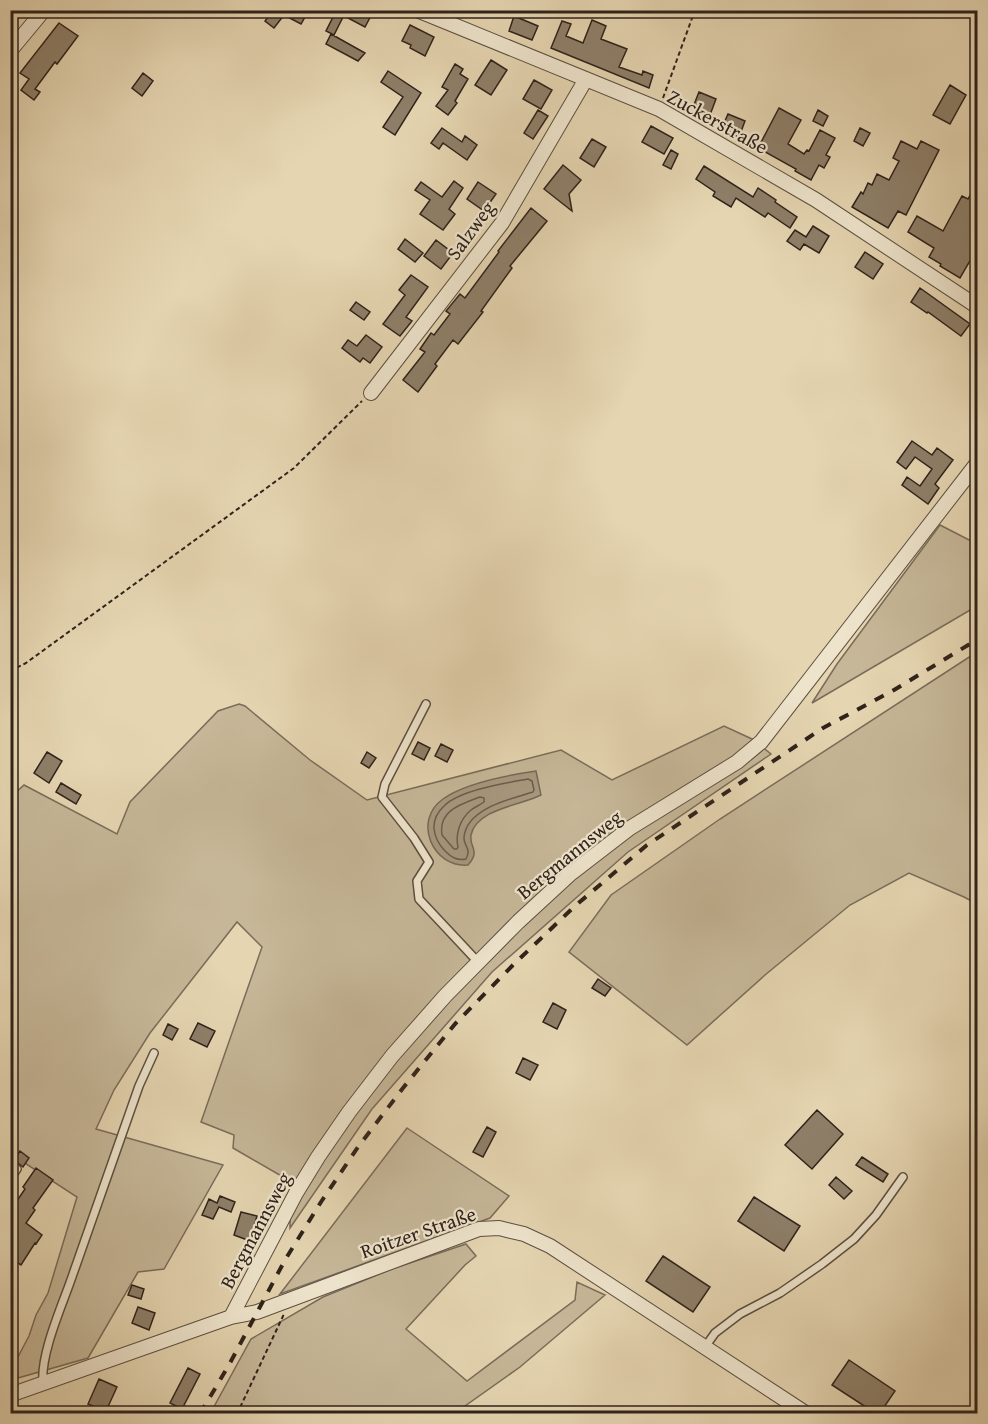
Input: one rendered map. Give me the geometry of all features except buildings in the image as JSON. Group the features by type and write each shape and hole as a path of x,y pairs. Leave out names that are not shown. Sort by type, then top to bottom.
{"street":[{"path":"10,51 44,10"},
{"name":"Zuckerstraße","path":"417,10 659,110 816,200 978,307"},
{"name":"Salzweg","path":"371,393 502,223 586,79"},
{"name":"Bergmannsweg","path":"231,1317 296,1193 318,1157 392,1056 478,962 569,875 630,828 737,762 761,742 978,462"},
{"name":"Roitzer Straße","path":"10,1395 231,1317 257,1312 478,1229 499,1228 524,1234 550,1246 807,1413"}],"lane":[{"path":"426,704 385,784 382,797 414,838 429,862 417,881 419,899 478,962"},
{"path":"42,1384 45,1356 56,1322 139,1086 154,1053"},
{"path":"10,1179 17,1169"},
{"path":"705,1347 715,1333 740,1314 780,1293 854,1239 876,1215 903,1177"}],"path":[{"path":"659,110 695,10"},
{"path":"10,671 26,663 294,468 371,393"},
{"path":"237,1413 291,1298"}],"shaded area":[{"path":"940,525 977,544 977,606 812,703 837,664"},
{"path":"977,652 977,904 909,873 850,905 765,975 687,1045 569,952 611,895 720,819"},
{"path":"239,704 245,706 310,760 367,800 561,750 612,780 724,726 752,739 771,754 628,852 492,972 372,1109 290,1228 290,1181 233,1148 234,1135 201,1122 262,947 237,922 150,1033 114,1090 96,1129 223,1165 164,1269 138,1272 88,1358 11,1380 11,1370 48,1293 77,1197 11,1154 10,798 24,785 117,834 130,802 218,711"},
{"path":"407,1128 509,1196 490,1218 280,1294"},
{"path":"466,1244 476,1256 406,1329 467,1381 575,1300 577,1282 605,1295 520,1367 455,1413 210,1414 251,1339 323,1297 392,1269"}],"water":[{"path":"536,771 541,795 501,809 481,819 471,835 474,856 468,865 456,864 445,859 437,851 428,830 429,819 434,808 443,799 475,784"}],"railway":[{"path":"200,1414 285,1260 358,1147 455,1024 513,965 575,906 647,845 823,728 894,690 978,639"}]}
